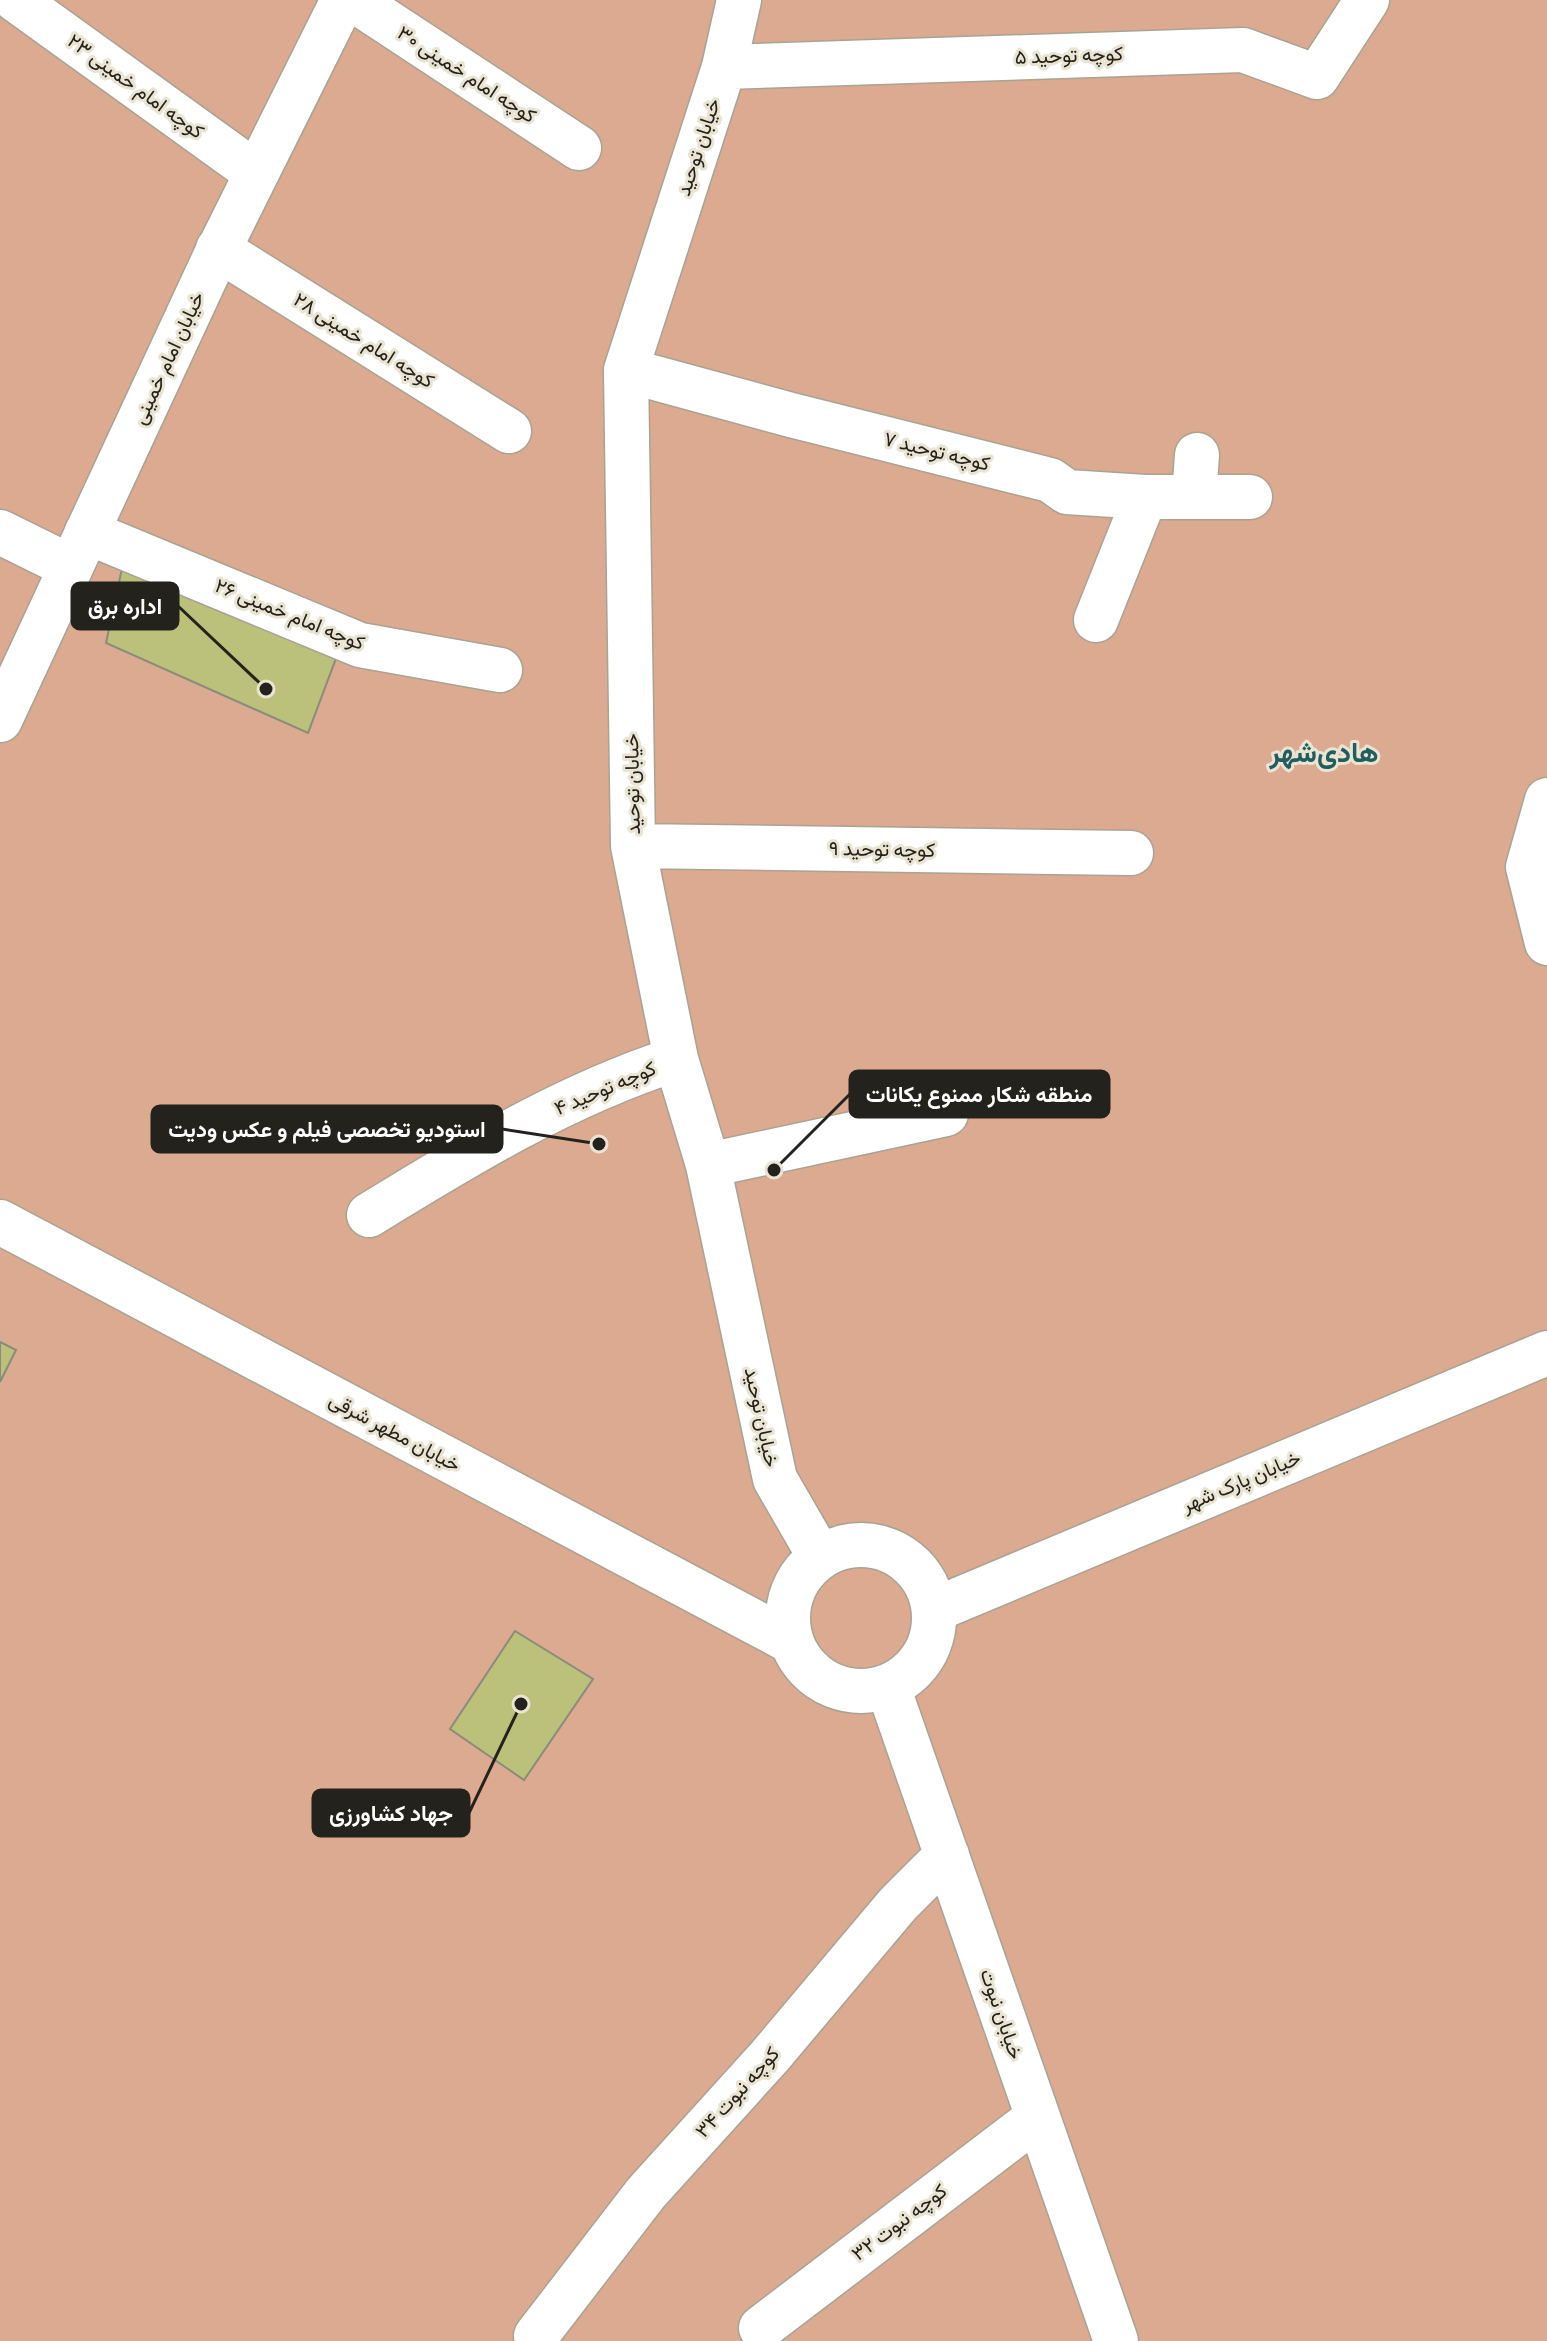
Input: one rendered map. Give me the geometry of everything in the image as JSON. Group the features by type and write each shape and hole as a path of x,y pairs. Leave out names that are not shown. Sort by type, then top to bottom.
{"street":[{"name":"کوچه امام خمینی ۲۳","path":"16,0 256,173"},
{"name":"خیابان امام خمینی","path":"0,720 218,249 343,0"},
{"name":"کوچه امام خمینی ۳۰","path":"354,0 579,148"},
{"name":"خیابان توحید","path":"739,0 724,67 626,370 633,846 676,1059 708,1165 775,1479 820,1557"},
{"name":"کوچه توحید ۵","path":"724,67 1243,50 1317,77 1367,0"},
{"name":"کوچه امام خمینی ۲۸","path":"218,249 509,431"},
{"name":"کوچه توحید ۷","path":"626,370 1050,480 1067,492 1145,497 1195,476 1250,497"},
{"path":"1096,620 1145,497"},
{"name":"کوچه امام خمینی ۲۶","path":"0,532 79,549 360,645 500,670"},
{"path":"1547,800 1528,867 1547,943"},
{"name":"کوچه توحید ۹","path":"633,846 1131,853"},
{"name":"کوچه توحید ۴","path":"369,1215 504,1132 615,1079 676,1059"},
{"path":"708,1165 946,1114"},
{"name":"خیابان مطهر شرقی","path":"0,1222 790,1641"},
{"name":"خیابان پارک شهر","path":"934,1610 1547,1353"},
{"path":"855,1545 877,1547 898,1555 916,1569 928,1588 934,1610 933,1634 924,1656 909,1675 888,1687 865,1692 841,1689 819,1679 801,1663 790,1641 787,1618 791,1594 802,1573 820,1557 855,1545"},
{"name":"خیابان نبوت","path":"888,1687 1116,2341"},
{"name":"کوچه نبوت ۳۴","path":"536,2336 646,2193 770,2056 898,1904 947,1855"},
{"name":"کوچه نبوت ۳۲","path":"761,2328 1038,2117"}],"shaded area":[{"path":"0,0 1547,0 1547,2341 0,2341"}],"building":[{"path":"124,559 341,645 308,733 106,643"},
{"path":"0,1342 16,1350 0,1382"},
{"path":"515,1631 593,1679 524,1780 450,1729"}],"place":[{"name":"اداره برق","path":"266,689"},
{"name":"استودیو تخصصی فیلم و عکس ودیت","path":"599,1144"},
{"name":"منطقه شکار ممنوع یکانات","path":"774,1170"},
{"name":"جهاد کشاورزی","path":"521,1704"}],"district":[{"name":"هادی‌شهر","path":"1324,752"}]}
